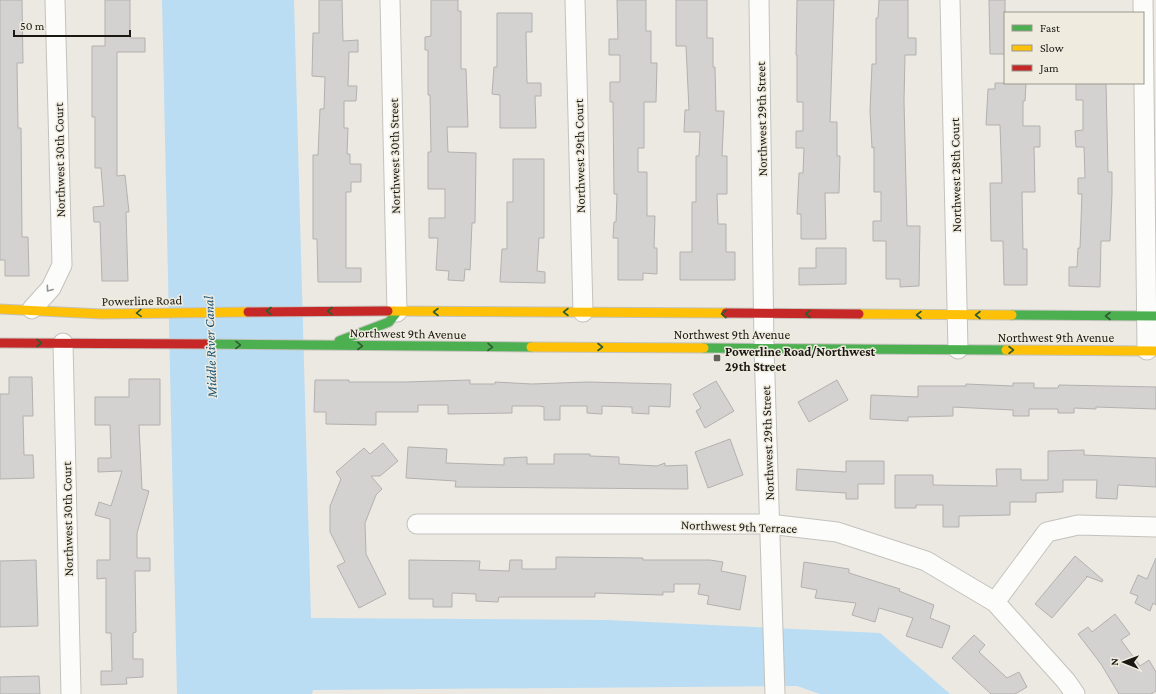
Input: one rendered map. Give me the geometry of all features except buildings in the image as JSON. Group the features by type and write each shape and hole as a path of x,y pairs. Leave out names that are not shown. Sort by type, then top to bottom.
{"main road":[{"name":"Powerline Road","path":"0,309 32,309 102,314 308,311"},
{"name":"Northwest 9th Avenue","path":"308,311 1152,316"},
{"path":"326,346 389,322 397,312"},
{"path":"88,321 102,314"},
{"name":"Northwest 9th Avenue","path":"67,339 157,344 326,346 1152,350"},
{"path":"0,343 67,339"}],"street":[{"name":"Northwest 30th Court","path":"32,309 51,288 62,265 55,0"},
{"name":"Northwest 30th Street","path":"390,0 397,312"},
{"name":"Northwest 29th Court","path":"575,0 583,312"},
{"name":"Northwest 29th Street","path":"759,0 763,314 775,694"},
{"name":"Northwest 28th Court","path":"950,0 958,349"},
{"path":"1144,0 1152,350"},
{"name":"Northwest 30th Court","path":"67,339 71,694"},
{"name":"Northwest 9th Terrace","path":"416,524 770,524 837,532 926,561 995,602 1066,681 1075,694"},
{"path":"995,602 1048,532 1078,525 1156,527"}],"water":[{"name":"Middle River Canal","path":"162,0 294,0 311,618 607,620 880,633 950,694 820,694 797,686 313,690 312,694 177,694"}],"traffic: fast":[{"path":"339,341 389,322 397,312"},
{"path":"1012,315 1156,316"},
{"path":"205,344 531,347"},
{"path":"704,348 1006,350"}],"traffic: slow":[{"path":"0,309 102,314 248,312"},
{"path":"388,311 726,313"},
{"path":"859,314 1012,315"},
{"path":"531,347 704,348"},
{"path":"1006,350 1156,351"}],"traffic: jam":[{"path":"248,312 388,311"},
{"path":"726,313 859,314"},
{"path":"0,343 205,344"}],"place":[{"name":"Powerline Road/Northwest 29th Street","path":"717,358"}]}
